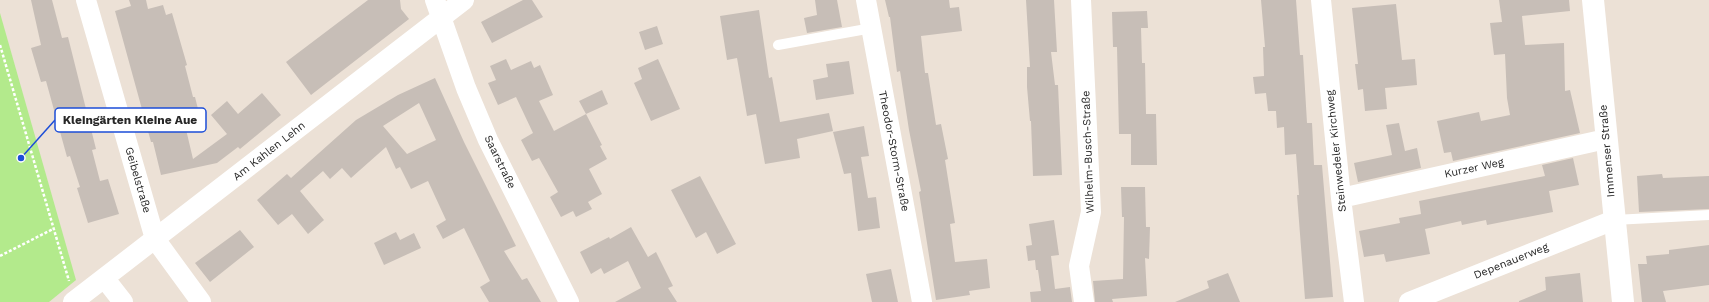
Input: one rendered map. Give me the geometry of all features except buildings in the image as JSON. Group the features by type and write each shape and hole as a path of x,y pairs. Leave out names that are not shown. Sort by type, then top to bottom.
{"main road":[{"name":"Immenser Straße","path":"1593,0 1623,302"}],"street":[{"name":"Geibelstraße","path":"86,0 155,239 201,302"},
{"name":"Am Kahlen Lehn","path":"74,301 105,279 155,239 437,9 464,0"},
{"name":"Theodor-Storm-Straße","path":"866,0 922,302"},
{"name":"Wilhelm-Busch-Straße","path":"1081,0 1091,212 1079,266 1084,302"},
{"name":"Steinwedeler Kirchweg","path":"1321,0 1341,198 1354,302"},
{"name":"Saarstraße","path":"437,9 466,88 488,140 569,302"},
{"name":"Kurzer Weg","path":"1341,198 1606,139"},
{"name":"Depenauerweg","path":"1409,302 1614,220"},
{"path":"105,279 123,302"}],"lane":[{"path":"778,45 872,28"},
{"path":"1614,220 1709,215"}],"path":[{"path":"0,45 74,301"},
{"path":"0,256 53,229"}],"green space":[{"path":"0,13 76,280 49,302 0,302"}],"place":[{"name":"Kleingärten Kleine Aue","path":"21,158"}]}
